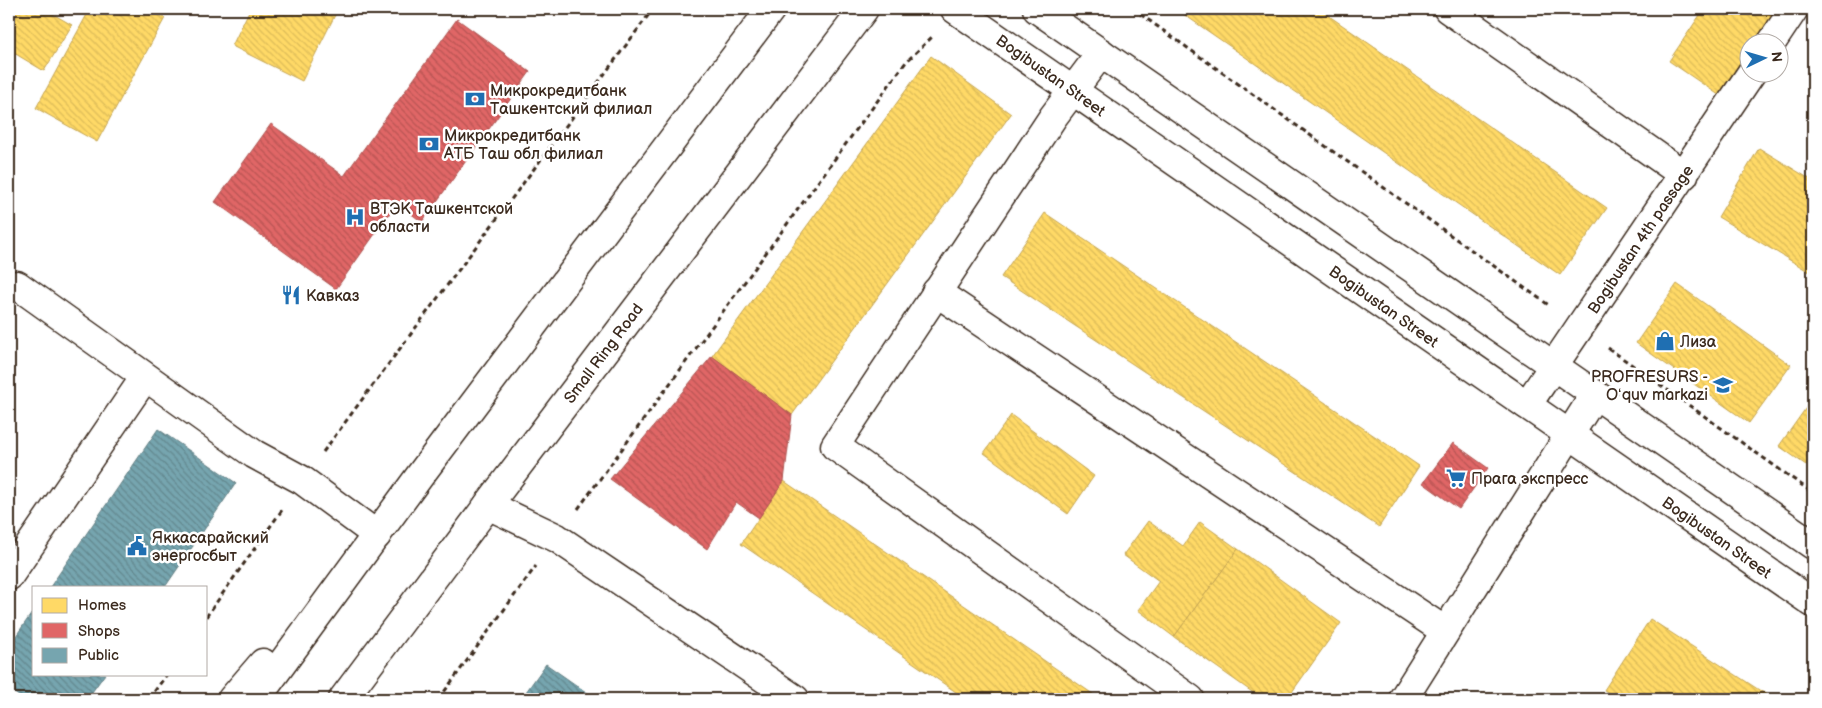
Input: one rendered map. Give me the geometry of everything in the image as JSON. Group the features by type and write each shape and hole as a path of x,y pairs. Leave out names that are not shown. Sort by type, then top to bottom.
{"main road":[{"path":"256,699 771,9"},
{"name":"Small Ring Road","path":"343,699 864,9"},
{"name":"Bogibustan Street","path":"955,9 1813,603"},
{"path":"1037,9 1813,545"},
{"path":"1448,9 1684,175"},
{"path":"1779,32 1794,9"},
{"path":"1102,53 1053,117 835,446 1190,699"},
{"name":"Bogibustan 4th passage","path":"1527,406 1745,82"},
{"path":"17,285 254,454 302,480 377,535"},
{"path":"936,292 1445,631"},
{"path":"9,576 145,377"},
{"path":"1412,696 1445,631 1595,394"},
{"path":"488,505 556,538 795,699"},
{"path":"232,699 377,535"}],"path":[{"path":"208,615 302,480 652,9"},
{"path":"1133,9 1813,493"},
{"path":"440,699 906,62 936,34"},
{"path":"149,699 165,676"}],"building: Homes":[{"path":"9,9 44,9 72,25 44,71 9,50"},
{"path":"90,9 148,9 165,18 97,142 36,108"},
{"path":"250,9 338,9 302,81 232,46"},
{"path":"1176,9 1319,9 1607,208 1560,275"},
{"path":"1704,9 1791,9 1776,32 1740,32 1740,82 1743,82 1729,102 1669,61"},
{"path":"931,56 1011,114 792,415 712,356"},
{"path":"1759,148 1813,181 1813,274 1718,217"},
{"path":"1045,213 1419,466 1379,527 1001,277"},
{"path":"1677,284 1791,365 1749,423 1636,343"},
{"path":"1813,398 1813,470 1779,446"},
{"path":"1011,415 1094,476 1068,514 984,453"},
{"path":"784,481 1100,699 966,699 741,544"},
{"path":"1148,521 1183,546 1200,522 1238,549 1174,637 1138,610 1159,581 1123,555"},
{"path":"1238,549 1341,623 1287,699 1262,699 1174,637"},
{"path":"1650,619 1773,699 1618,699 1604,690"}],"building: Shops":[{"path":"457,19 530,72 422,222 397,203 336,289 215,202 271,124 344,176"},
{"path":"712,356 792,415 784,481 759,518 736,502 707,549 610,479"},
{"path":"1453,443 1488,468 1459,509 1423,483"}],"building: Public":[{"path":"158,429 236,483 166,586 51,586"},
{"path":"32,613 32,676 104,676 87,699 23,699 9,689 9,646"},
{"path":"546,664 596,699 521,699"}],"place":[{"name":"Микрокредитбанк Ташкентский филиал","path":"475,99"},
{"name":"Микрокредитбанк АТБ Таш обл филиал","path":"429,144"},
{"name":"ВТЭК Ташкентской области","path":"355,217"},
{"name":"Кавказ","path":"291,295"},
{"name":"Лиза","path":"1665,341"},
{"name":"PROFRESURS - Oʻquv markazi","path":"1723,385"},
{"name":"Прага экспресс","path":"1456,478"},
{"name":"Яккасарайский энергосбыт","path":"137,546"}]}
